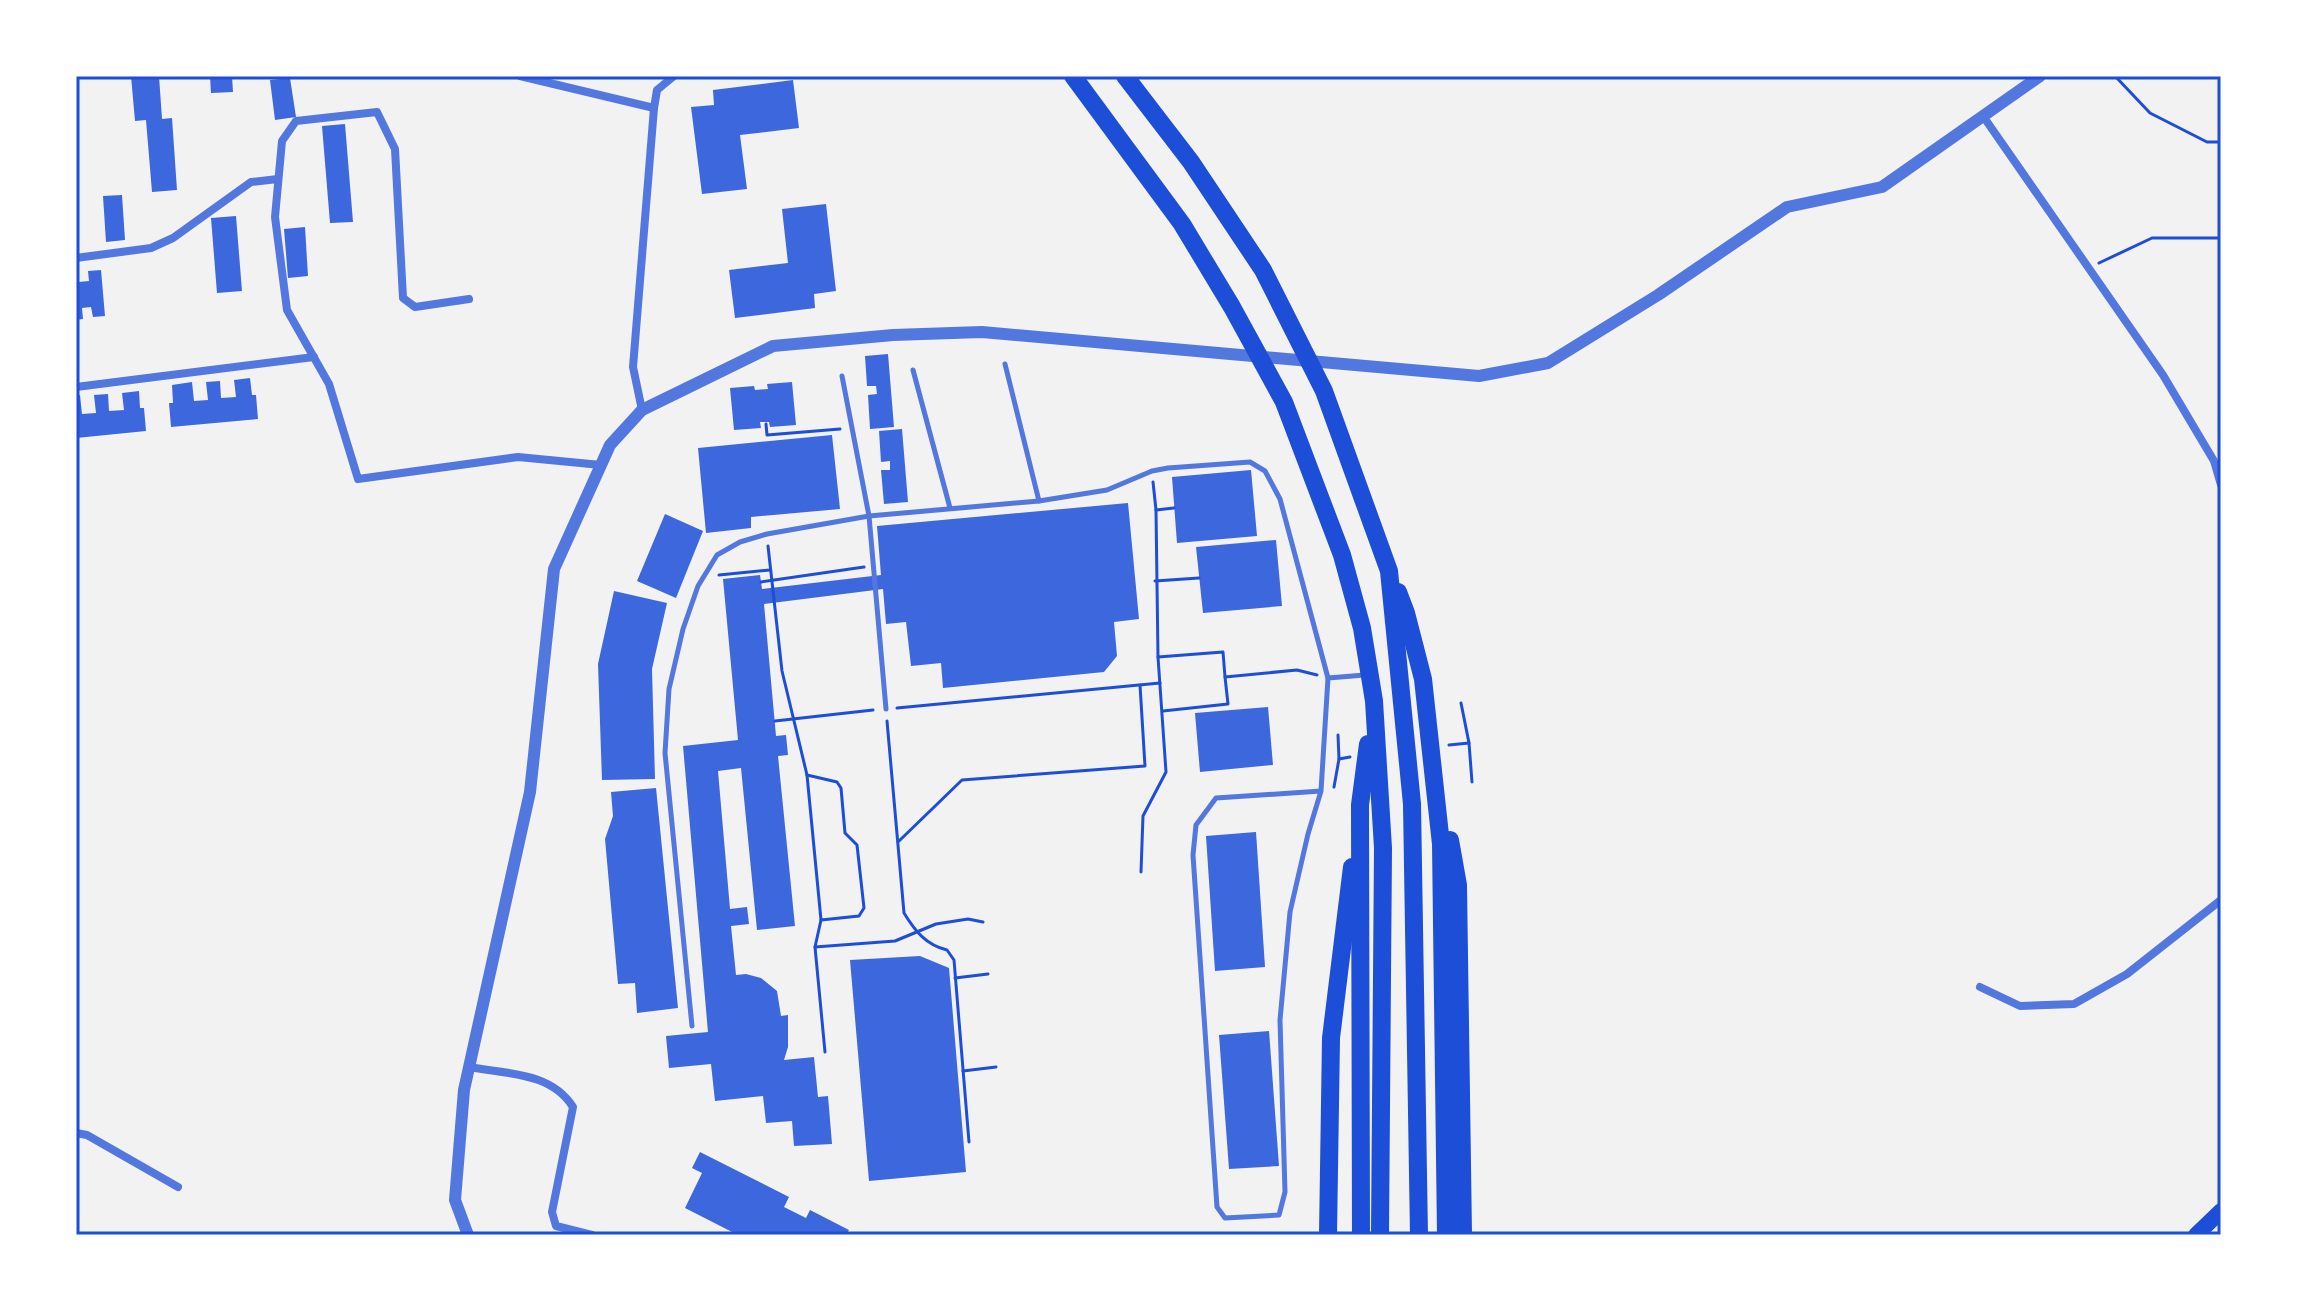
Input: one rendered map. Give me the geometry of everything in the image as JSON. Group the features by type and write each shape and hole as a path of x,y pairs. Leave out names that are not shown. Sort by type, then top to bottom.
{"highway":[{"path":"1073,76 1182,224 1284,402 1342,555 1362,628 1374,701 1383,848 1380,1235"},
{"path":"1125,76 1191,162 1263,270 1324,391 1406,613 1423,679 1441,844 1446,1235"},
{"path":"1389,571 1412,804 1419,1235"},
{"path":"1328,1235 1331,1038 1337,969 1374,701"},
{"path":"1412,804 1429,728"},
{"path":"1429,728 1458,885 1463,1235"},
{"path":"1360,805 1361,1235"}],"main road":[{"path":"2196,1235 2221,1211"}],"street":[{"path":"520,76 654,108"},
{"path":"642,410 633,367 654,108 657,90 674,76"},
{"path":"468,1235 455,1200 464,1090 530,792 554,569 610,445 642,410 773,346 893,335 982,332 1479,376 1548,363 1658,295 1787,207 1882,187 2040,76"},
{"path":"469,299 415,307 403,298 395,149 377,112 296,121 282,141 275,217 287,310 329,384 358,479 518,457 601,465"},
{"path":"1983,116 2163,375 2214,461 2221,485"},
{"path":"76,258 151,248 173,238 251,182 278,179"},
{"path":"76,387 314,357"},
{"path":"1980,987 2020,1006 2074,1004 2127,974 2221,900"},
{"path":"469,1067 542,1080 564,1093 573,1107 552,1212 556,1226 592,1235"},
{"path":"76,1133 87,1135 178,1187"}],"lane":[{"path":"1005,364 1039,501"},
{"path":"913,370 950,508"},
{"path":"842,376 869,516 886,709"},
{"path":"692,1026 665,753 669,689 683,629 698,586 717,555 740,542 767,534 869,516 1039,501 1107,490 1152,471 1250,462 1265,471 1280,499 1328,678 1321,791 1290,912 1281,1005 1285,1192 1279,1215 1225,1218 1217,1207 1193,855 1196,825 1216,798 1321,791"},
{"path":"1328,678 1370,675"}],"path":[{"path":"2115,76 2150,113 2207,142 2221,142"},
{"path":"2089,268 2152,238 2221,238"},
{"path":"766,424 767,435 852,428"},
{"path":"1141,872 1143,816 1166,772 1158,657 1156,510 1152,471"},
{"path":"1156,510 1174,508"},
{"path":"767,534 782,671 807,775 821,920 815,947 825,1052"},
{"path":"761,582 873,565"},
{"path":"722,575 770,570"},
{"path":"1155,581 1199,578"},
{"path":"1158,657 1223,652 1228,704 1162,711"},
{"path":"1225,677 1297,670 1328,678"},
{"path":"775,721 1160,683"},
{"path":"898,842 962,780 1145,766 1140,685"},
{"path":"1461,703 1469,743 1472,782"},
{"path":"886,709 904,913 916,932 935,947 947,950 954,960 969,1142"},
{"path":"1334,788 1339,759"},
{"path":"807,775 837,782 841,788 845,833 857,845 864,908 859,916 821,920"},
{"path":"815,947 895,941 936,924 968,919 983,922"},
{"path":"955,978 988,974"},
{"path":"963,1071 996,1067"}],"building":[{"path":"131,76 159,76 162,119 172,118 177,190 152,192 146,120 135,121"},
{"path":"210,76 232,76 233,92 211,93"},
{"path":"290,78 296,117 275,120 270,80"},
{"path":"793,80 799,128 740,135 747,189 702,194 691,107 714,105 713,90"},
{"path":"345,124 353,222 330,223 322,126"},
{"path":"122,195 125,240 106,242 103,196"},
{"path":"826,204 836,291 814,294 815,308 735,318 729,270 788,263 782,209"},
{"path":"236,216 242,291 217,293 211,218"},
{"path":"305,227 308,276 288,278 284,229"},
{"path":"76,268 79,282 89,281 88,271 101,270 105,316 93,317 91,307 82,308 83,319 76,320"},
{"path":"888,354 894,427 870,429 868,395 877,394 876,386 867,386 865,356"},
{"path":"250,378 252,395 256,395 258,419 171,427 169,403 173,403 172,385 192,382 194,401 208,400 206,382 220,381 221,398 236,397 234,380"},
{"path":"792,382 796,425 770,427 769,422 760,422 761,428 734,430 730,388 754,386 755,390 768,389 767,384"},
{"path":"139,391 146,431 76,438 76,396 80,395 82,414 96,413 94,395 108,394 109,411 124,410 122,393"},
{"path":"902,429 908,502 884,504 881,470 890,470 890,461 881,462 879,431"},
{"path":"832,435 840,509 751,517 751,528 706,533 698,448"},
{"path":"1251,470 1257,536 1177,543 1172,477"},
{"path":"1128,503 1139,619 1114,622 1117,656 1104,672 943,688 941,663 911,666 906,622 886,624 883,589 764,604 776,736 786,735 788,755 778,756 795,926 757,930 741,768 718,771 730,909 747,907 749,924 731,926 736,975 761,978 777,991 781,1016 788,1015 788,1047 784,1060 814,1057 818,1097 828,1096 832,1144 794,1146 792,1121 766,1123 763,1096 715,1101 711,1064 669,1068 666,1036 708,1032 683,746 738,740 723,579 760,575 762,589 881,575 877,526"},
{"path":"665,514 703,531 676,598 637,581"},
{"path":"1276,540 1282,606 1203,613 1196,547"},
{"path":"614,591 667,603 652,669 655,779 602,780 598,664"},
{"path":"1268,707 1273,765 1200,772 1195,713"},
{"path":"656,788 678,1008 637,1013 635,983 618,984 605,839 613,816 611,792"},
{"path":"1256,832 1265,967 1215,971 1206,836"},
{"path":"920,956 949,968 966,1172 869,1181 850,960"},
{"path":"1269,1031 1279,1166 1229,1169 1219,1035"},
{"path":"700,1152 789,1197 784,1207 806,1218 810,1210 849,1230 846,1235 738,1235 685,1208 702,1173 692,1168"}]}
